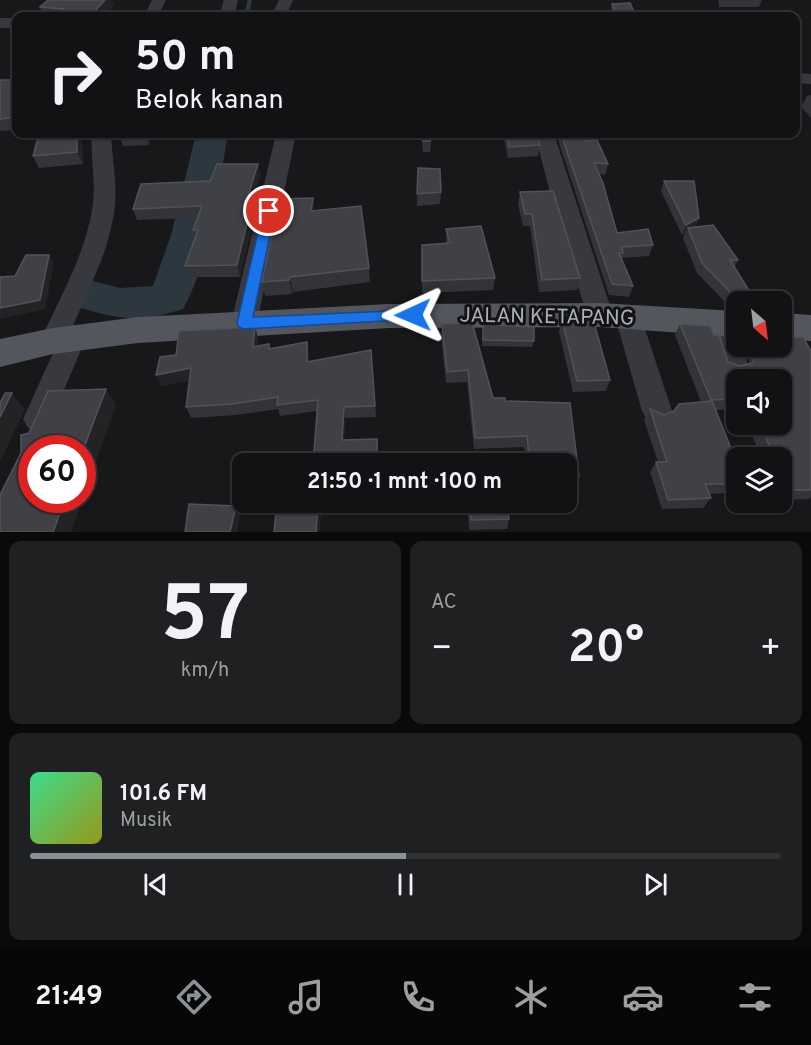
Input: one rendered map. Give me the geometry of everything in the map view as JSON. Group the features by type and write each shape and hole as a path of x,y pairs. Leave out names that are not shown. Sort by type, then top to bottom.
{"main road":[{"name":"JALAN KETAPANG","path":"0,353 63,340 138,330 389,316 614,316 726,324"},
{"path":"792,327 811,328"}],"street":[{"path":"30,435 63,340 73,295 99,229 104,203 101,138"},
{"path":"244,323 285,138"},
{"path":"546,138 614,316 657,411"},
{"path":"733,357 734,364"}],"building":[{"path":"48,0 105,0 94,12 61,12 63,9 40,7"},
{"path":"630,3 634,12 615,12 612,4"},
{"path":"0,80 12,80 12,118 0,119"},
{"path":"38,138 77,138 77,152 33,156"},
{"path":"508,138 538,138 540,145 509,147"},
{"path":"562,138 597,140 608,164 594,163 603,183 617,233 648,229 653,245 622,247 623,253 619,253 633,286 612,284"},
{"path":"217,164 258,164 246,202 252,202 237,265 185,266 198,230 193,230 202,206 133,209 141,184 210,181"},
{"path":"418,168 440,169 441,192 417,194"},
{"path":"664,181 694,181 699,218 686,225"},
{"path":"553,191 580,278 542,280 532,214 525,214 520,192"},
{"path":"313,198 311,211 361,206 369,268 262,282 279,199"},
{"path":"713,225 738,260 730,260 748,289 729,291 702,263 688,228"},
{"path":"481,226 495,278 422,281 422,245 450,243 446,229"},
{"path":"26,255 49,255 40,300 0,308 0,277 15,276"},
{"path":"593,319 610,380 577,381 562,320"},
{"path":"472,322 493,398 505,398 505,401 570,403 576,453 529,453 527,436 475,438 468,370 447,372 442,324"},
{"path":"483,324 534,327 534,341 483,340"},
{"path":"680,324 710,326 714,335 719,335 728,362 740,366 752,363 755,357 792,357 792,337 803,337 811,351 811,490 792,490 792,447 770,447 765,435 792,435 792,369 726,369 726,399 711,400"},
{"path":"255,327 253,347 269,344 269,349 307,342 307,362 371,350 375,406 344,407 342,440 377,439 377,453 314,453 318,400 277,405 278,397 232,404 186,407 191,368 156,375 160,357 176,355 179,331"},
{"path":"106,389 89,435 21,435 29,433 48,391"},
{"path":"5,393 12,393 0,417 0,403"},
{"path":"712,401 730,447 726,447 726,484 705,484 711,498 668,500 656,462 667,462 650,409 664,415 674,411 679,404"},
{"path":"18,459 18,513 60,513 53,532 0,532 0,495"},
{"path":"189,504 232,506 232,513 234,513 230,532 185,532"},
{"path":"276,513 317,513 316,532 274,532"},
{"path":"470,513 508,513 509,519 471,520"}],"waterway":[{"path":"247,12 250,0"},
{"path":"89,295 128,304 169,298 190,235 211,138"}],"route":[{"path":"269,211 244,323 413,315"}]}
